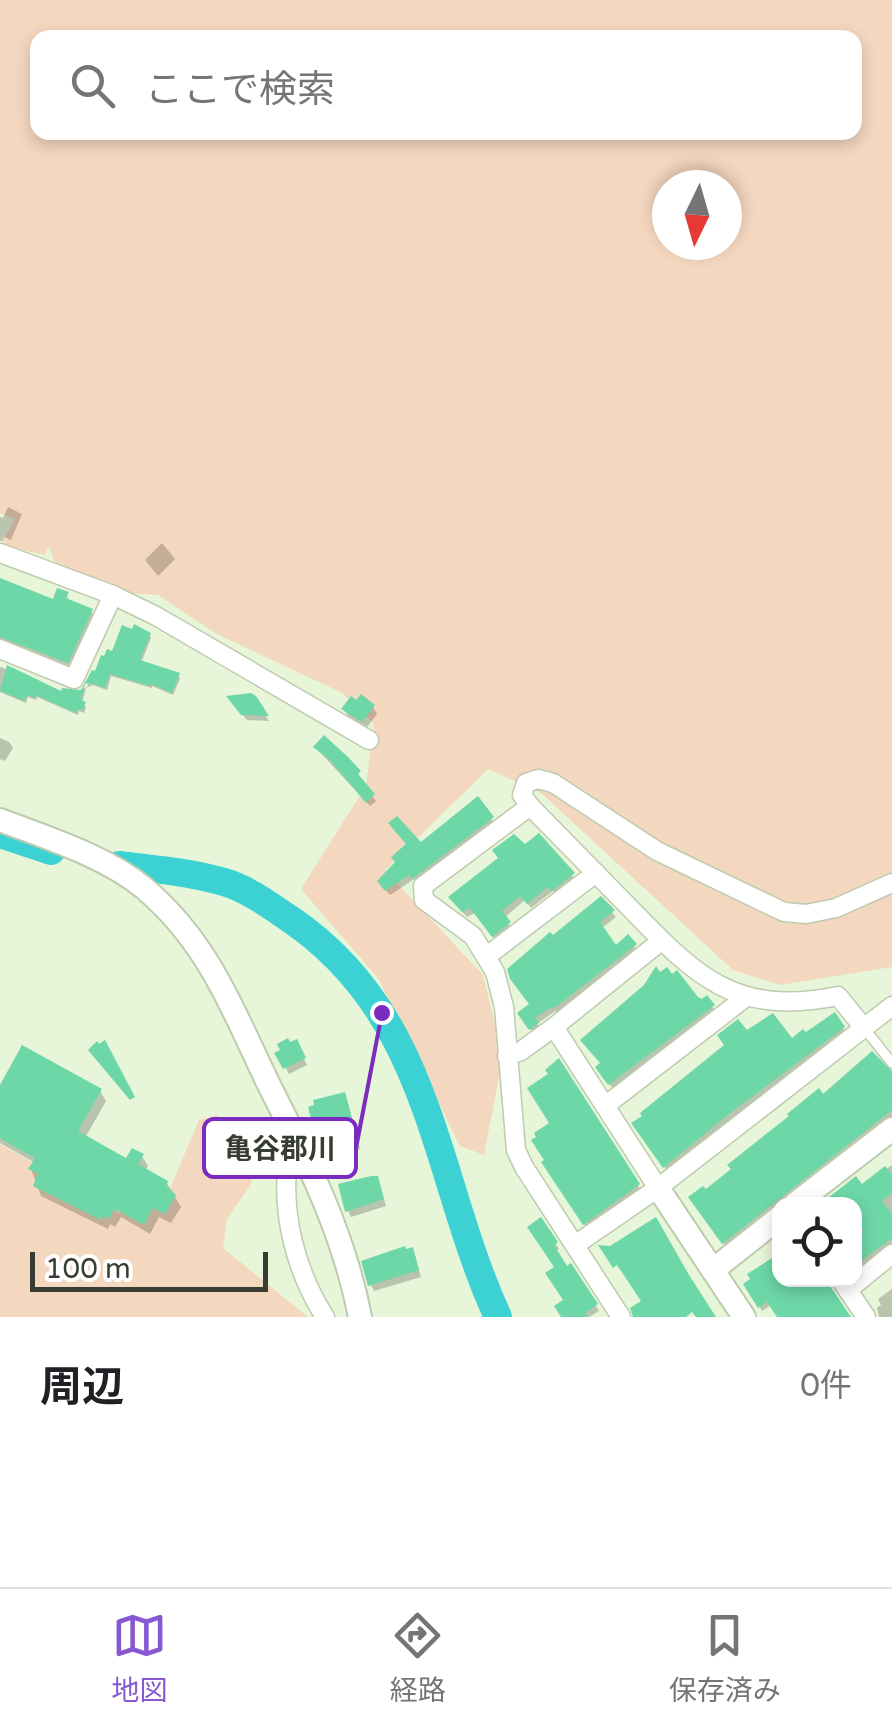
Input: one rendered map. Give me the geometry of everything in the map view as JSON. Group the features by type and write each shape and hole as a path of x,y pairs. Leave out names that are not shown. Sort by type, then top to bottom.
{"street":[{"path":"0,553 113,595 233,659 369,740"},
{"path":"0,649 74,679 113,595"},
{"path":"864,1028 838,996 796,1003 746,996 699,975 661,941 522,795 526,783 553,783 658,851 795,914 836,908 892,883"},
{"path":"530,806 423,886 424,900 462,926 488,956 500,986 516,1150 622,1317"},
{"path":"0,820 115,870 141,886 166,909 204,956 227,992 302,1148 343,1250 360,1317"},
{"path":"488,956 596,873"},
{"path":"507,1056 522,1051 661,941"},
{"path":"606,1106 746,996"},
{"path":"575,1245 658,1188 892,1006"},
{"path":"554,1027 744,1317"},
{"path":"805,1197 892,1129"},
{"path":"302,1148 288,1158 288,1216 296,1255 325,1317"},
{"path":"713,1270 772,1223"},
{"path":"862,1273 892,1254"},
{"path":"846,1287 866,1317"}],"lane":[{"path":"864,1028 892,1063"}],"shaded area":[{"path":"0,0 892,0 892,967 780,985 733,970 541,793 488,769 385,870 483,975 503,1056 484,1155 460,1146 378,978 301,889 366,786 374,724 342,693 215,633 158,595 64,588 49,546 45,555 1,545 15,519 0,513"},
{"path":"217,1115 241,1146 252,1183 227,1219 223,1248 308,1317 0,1317 0,1144 119,1213 162,1208 199,1120"}],"building":[{"path":"0,578 53,599 57,588 69,592 66,598 93,609 68,663 0,637"},
{"path":"134,624 151,633 140,660 180,673 172,693 110,674 105,688 85,684 81,700 86,702 83,710 76,713 36,695 27,695 24,701 0,691 7,665 61,691 81,690 101,655 107,649 112,651 122,625 132,629"},
{"path":"251,693 269,716 241,715 226,696"},
{"path":"361,694 375,705 362,722 341,709 351,696 356,700"},
{"path":"324,735 361,771 358,774 375,794 366,803 330,760 313,747"},
{"path":"478,796 494,817 412,879 409,875 385,891 377,881 395,862 391,857 406,844 388,823 397,816 421,842"},
{"path":"539,833 575,873 527,904 520,896 502,911 511,922 492,937 470,908 462,912 448,897 498,858 492,850 514,834 525,844"},
{"path":"601,896 615,910 600,922 616,945 628,934 637,944 553,1009 535,1018 539,1023 529,1030 517,1013 529,1004 507,969"},
{"path":"656,966 660,972 667,967 672,974 677,970 698,997 707,995 715,1005 608,1085 595,1067 600,1063 580,1040 644,985"},
{"path":"835,1012 845,1027 663,1168 631,1123 724,1045 717,1035 738,1019 747,1030 773,1013 792,1038"},
{"path":"288,1038 290,1042 297,1039 306,1058 283,1069 274,1053 280,1050 277,1044"},
{"path":"105,1040 135,1097 130,1100 88,1050 97,1041 99,1044"},
{"path":"22,1045 102,1089 78,1131 126,1158 132,1148 144,1154 138,1164 168,1181 166,1185 176,1195 165,1214 153,1208 144,1225 115,1209 109,1219 104,1216 101,1220 33,1186 38,1174 28,1169 35,1158 0,1138 0,1085"},
{"path":"872,1051 892,1071 892,1110 782,1197 772,1197 772,1205 722,1244 688,1197 703,1186 706,1189 731,1169 727,1165 819,1088 823,1094"},
{"path":"559,1058 640,1184 583,1225 531,1140 536,1137 534,1133 549,1123 527,1088 548,1074 545,1070"},
{"path":"345,1092 359,1144 346,1147 347,1153 321,1156 308,1107 314,1105 313,1100"},
{"path":"885,1166 892,1175 892,1193 882,1201 892,1214 892,1238 862,1260 862,1197 829,1197 856,1176 862,1184"},
{"path":"378,1176 384,1199 345,1212 338,1184"},
{"path":"541,1217 558,1242 554,1245 567,1266 571,1263 598,1304 585,1313 588,1317 561,1317 554,1306 563,1300 545,1273 554,1267 527,1227"},
{"path":"656,1217 716,1317 696,1317 692,1312 686,1317 633,1317 630,1308 641,1301 598,1245 610,1246"},
{"path":"405,1246 413,1247 419,1270 368,1286 361,1261"},
{"path":"772,1258 772,1287 831,1287 851,1317 777,1317 767,1302 758,1308 743,1284 750,1279 747,1274"}],"waterway":[{"path":"0,834 51,851"},
{"path":"119,865 211,879 258,898 337,958 374,1002 402,1050 423,1101 476,1263 498,1317"}],"place":[{"name":"亀谷郡川","path":"382,1013"}]}
